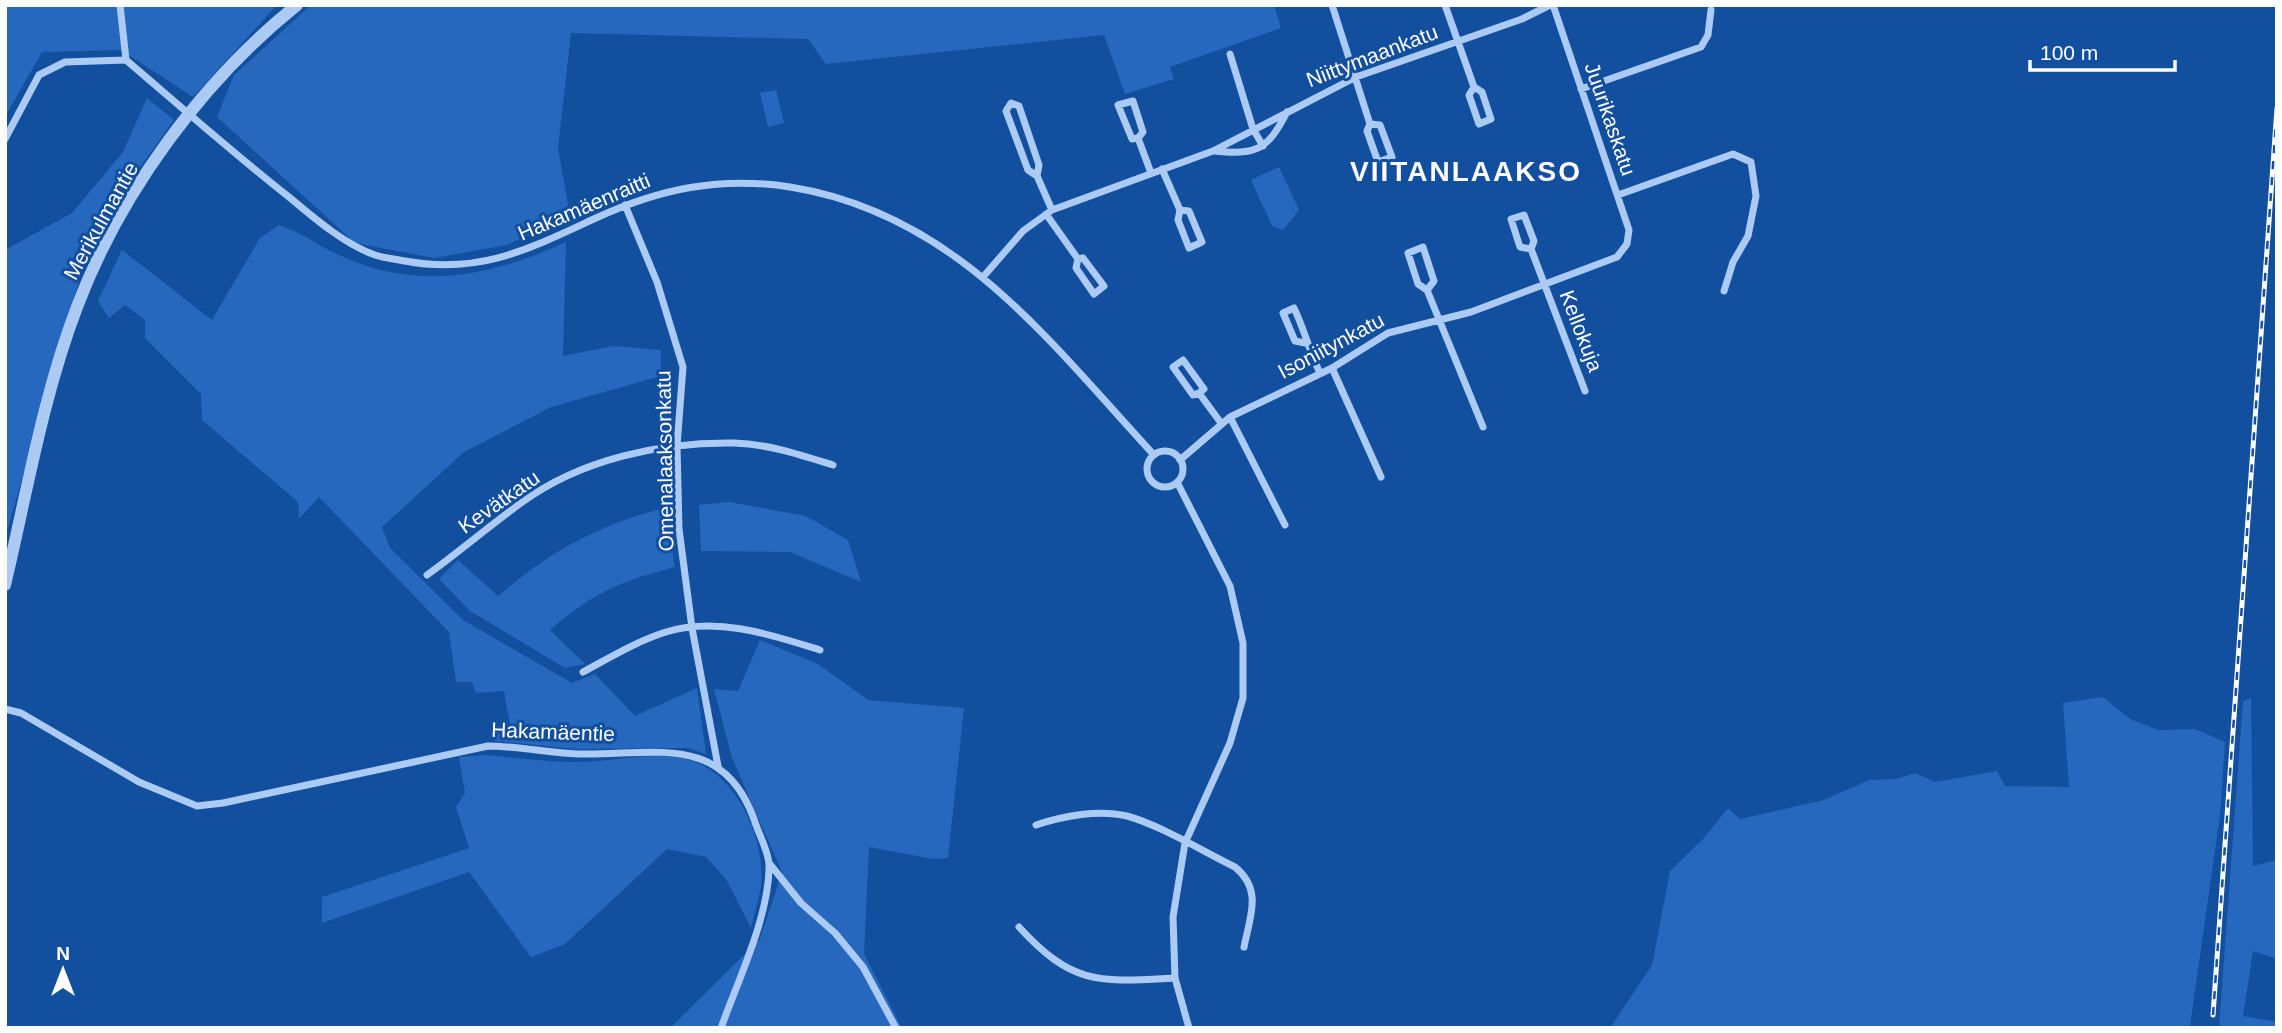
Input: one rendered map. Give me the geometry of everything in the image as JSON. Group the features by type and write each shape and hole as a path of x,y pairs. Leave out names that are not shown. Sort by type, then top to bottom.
{"street":[{"path":"5,139 39,75 65,62 126,60 120,5"},
{"name":"Merikulmantie","path":"5,585 53,381 94,267 188,113 261,34 297,5"},
{"path":"1332,5 1370,124 1367,131 1378,162 1392,157 1380,125 1370,124"},
{"path":"1445,5 1474,87 1482,92 1491,119 1479,124 1469,95 1474,87"},
{"name":"Niittymaankatu","path":"983,277 1023,231 1049,212 1213,151 1356,77 1552,5"},
{"name":"Juurikaskatu","path":"1552,5 1629,230 1627,244"},
{"path":"1581,89 1701,47 1708,35 1711,10"},
{"path":"1230,54 1253,129 1264,146"},
{"name":"Hakamäenraitti","path":"126,60 321,223 374,255 433,266 475,265 519,254 625,205 678,188 709,183 776,185 822,192 861,204 927,236 983,277 1034,326 1154,455"},
{"path":"1133,101 1143,132 1138,138 1132,139 1118,105 1133,101"},
{"path":"1037,176 1028,170 1006,111 1011,103 1019,106 1039,165 1037,176 1049,212 1078,259 1076,268 1094,295 1104,286 1083,258 1078,259"},
{"name":"Niittymaankatu","path":"1213,151 1252,153 1264,146 1287,111"},
{"path":"1016,139 1029,136"},
{"path":"1138,138 1151,173"},
{"path":"1618,195 1733,153 1751,162 1756,196 1748,236 1733,262 1724,291"},
{"path":"1162,169 1180,211 1178,220 1189,248 1202,242 1189,211 1180,211"},
{"name":"Omenalaaksonkatu","path":"625,205 657,282 683,367 677,446 679,529 692,628 718,766"},
{"path":"1524,215 1534,241 1531,249 1520,247 1511,219 1524,215"},
{"name":"Isoniitynkatu","path":"1180,460 1230,417 1332,368 1388,333 1471,312 1544,285 1617,257 1627,244"},
{"path":"1427,290 1434,281 1423,247 1408,253 1418,284 1427,290 1483,427"},
{"name":"Kellokuja","path":"1531,249 1584,391"},
{"path":"1305,343 1295,341 1283,313 1294,308 1307,335 1305,343 1320,373"},
{"path":"1183,360 1204,389 1199,393 1193,395 1173,367 1183,360"},
{"path":"1332,368 1381,477"},
{"path":"1199,393 1221,423"},
{"path":"1230,417 1285,525"},
{"name":"Kevätkatu","path":"427,575 522,502 579,470 644,451 735,443 785,450 833,466"},
{"path":"1171,453 1180,460 1183,472 1177,482 1161,486 1152,481 1148,464 1154,455 1171,453"},
{"path":"1177,482 1230,586 1243,643 1243,698 1230,743 1185,843 1174,917 1175,978 1189,1028"},
{"path":"583,672 667,631 710,626 762,632 820,650"},
{"name":"Hakamäentie","path":"5,709 21,713 139,782 197,806 223,803 488,746 515,746 577,754 642,750 687,754 718,766 745,796 769,863 764,906 722,1028"},
{"path":"1036,825 1058,818 1103,814 1127,816 1235,867 1248,878 1253,903 1244,947"},
{"path":"769,863 801,904 835,933 863,967 896,1028"},
{"path":"1019,927 1046,956 1063,968 1098,979 1175,978"}],"shaded area":[{"path":"5,5 277,5 193,97 121,50 42,52 5,117"},
{"path":"311,5 1274,5 1281,28 1170,67 1174,79 1125,94 1104,35 826,64 808,39 571,33 558,148 570,216 507,245 434,258 355,243 217,117 234,75"},
{"path":"776,90 784,123 768,127 760,93"},
{"path":"147,98 174,120 93,233 5,538 5,250 72,213 123,152"},
{"path":"1279,167 1299,210 1283,230 1272,226 1251,180"},
{"path":"279,225 366,266 424,276 481,271 509,264 566,242 563,356 613,346 661,350 661,376 551,407 464,452 382,527 390,548 463,620 572,683 595,674 635,716 697,688 706,754 688,748 576,749 495,741 494,731 510,725 504,691 476,693 472,682 456,682 449,632 319,497 299,519 298,502 202,420 201,394 145,338 145,320 125,305 109,318 98,301 122,250 212,320 260,238"},
{"path":"729,502 806,516 848,540 861,582 790,552 701,551 699,505"},
{"path":"665,508 675,567 638,578 594,597 550,630 585,664 565,668 470,611 439,579 458,560 498,596 536,566 576,542 618,522"},
{"path":"760,640 818,664 868,700 964,708 948,858 933,859 869,847 864,954 902,1028 670,1028 760,939 782,872 732,758 714,689 738,691"},
{"path":"2103,697 2130,719 2159,730 2195,729 2225,742 2220,815 2190,1026 2205,1028 1610,1028 1652,965 1670,871 1704,838 1728,808 1740,819 1824,800 1869,780 1896,779 1915,773 1935,782 1997,771 2005,786 2069,787 2063,703"},
{"path":"2251,698 2253,866 2277,860 2277,959 2253,951 2243,1016 2277,1022 2277,1028 2219,1028 2243,701"},
{"path":"487,755 578,762 662,756 690,760 707,768 722,779 745,811 759,849 761,886 751,928 726,879 706,857 667,849 565,944 531,957 469,872 322,923 322,897 469,848 456,807 465,793 459,757"}],"railway":[{"path":"2213,1015 2277,108"}],"district":[{"name":"VIITANLAAKSO","path":"1466,171"}]}
